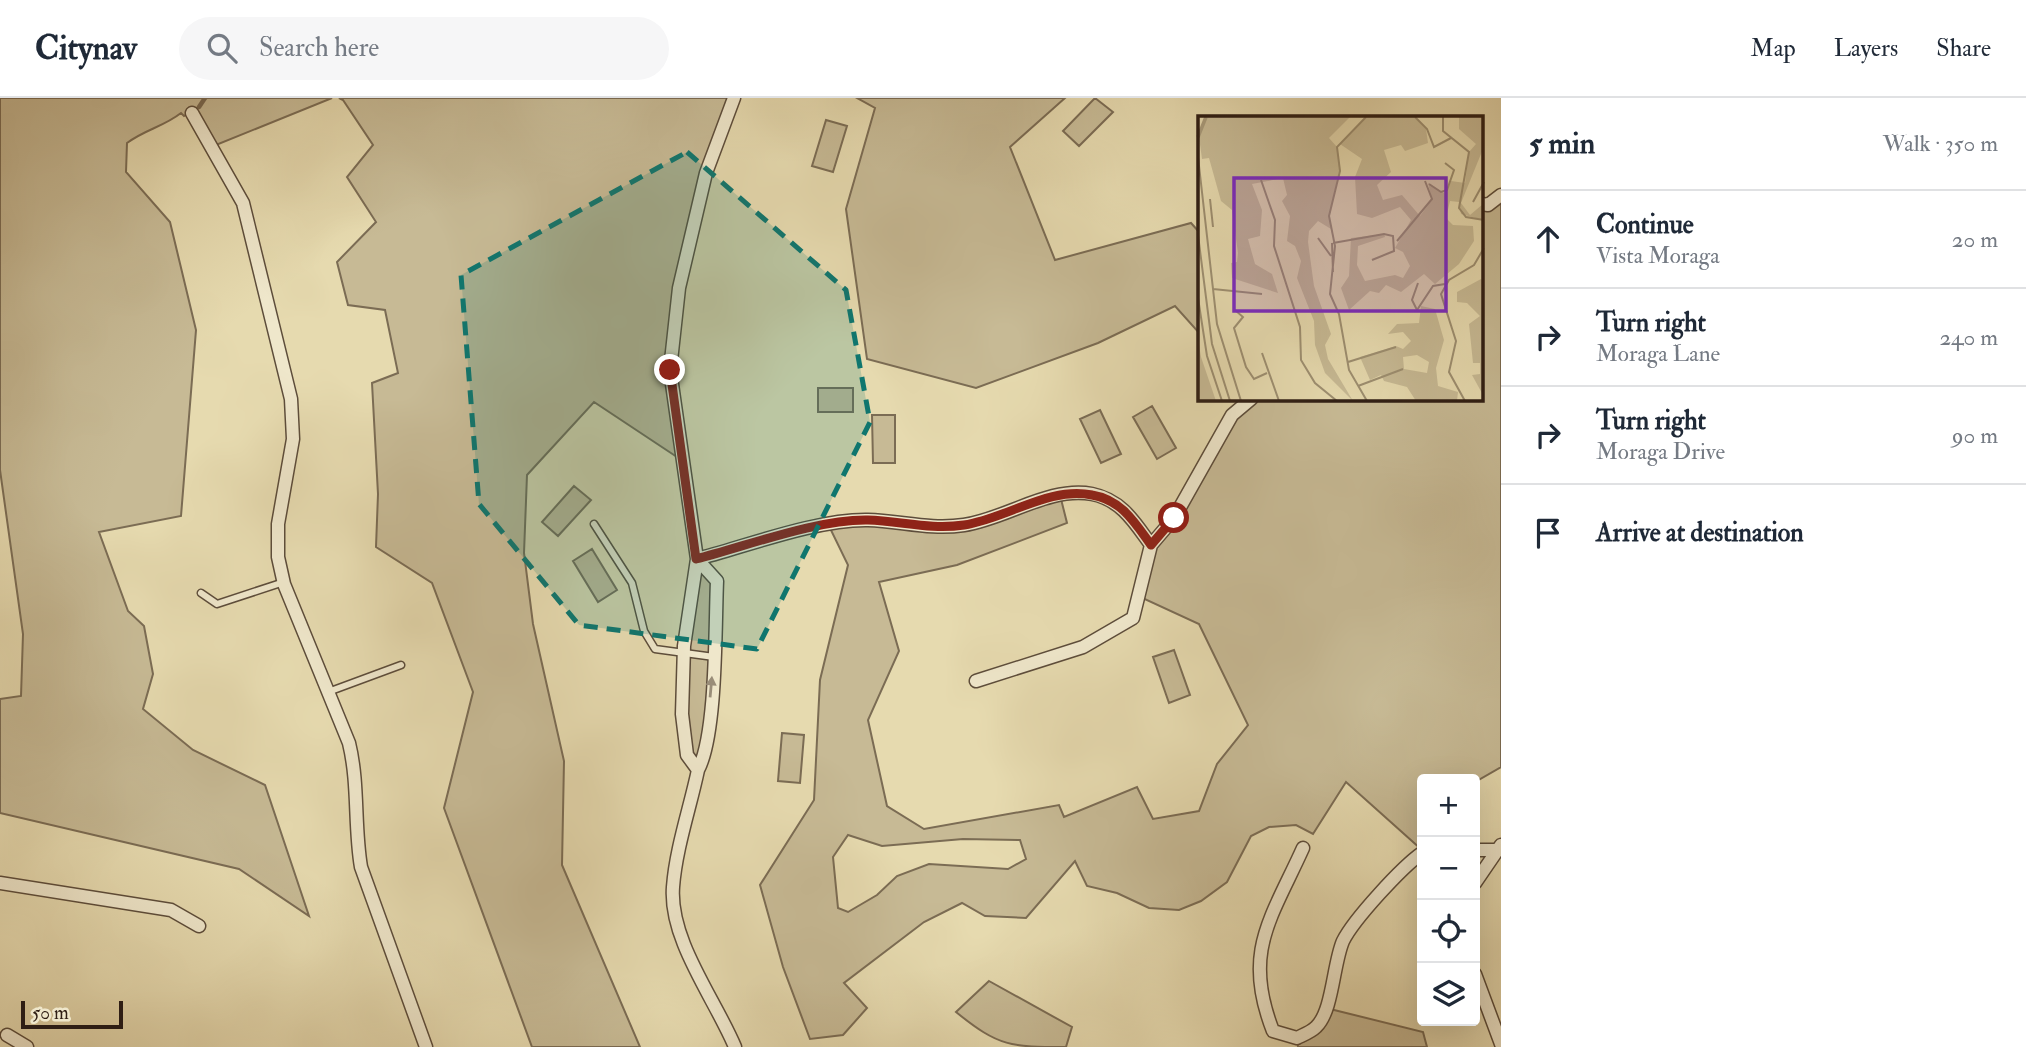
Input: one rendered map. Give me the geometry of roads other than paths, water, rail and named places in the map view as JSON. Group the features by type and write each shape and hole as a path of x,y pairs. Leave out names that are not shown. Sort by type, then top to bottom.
{"street":[{"path":"698,770 687,755 682,714 684,655 696,559 670,370 679,288 706,173 734,98"},
{"path":"192,113 243,203 291,399 293,439 278,524 278,557 284,582 349,743 356,771 356,837 361,867 426,1047"},
{"path":"1484,204 1488,205 1501,195"},
{"path":"976,681 1083,647 1133,618 1151,545 1174,518 1231,415 1248,401"},
{"path":"696,559 828,524 868,520 915,527 965,525 1060,495 1081,494 1091,494 1114,502 1128,513 1151,545"},
{"path":"696,559 717,581 714,657 706,755 698,770 673,888 677,923 735,1047"},
{"path":"1303,848 1263,937 1258,963 1264,1007 1273,1031 1297,1038 1317,1027 1326,1008 1335,963 1345,938 1407,864 1417,857"},
{"path":"1480,850 1499,848"},
{"path":"1480,876 1499,848"},
{"path":"0,883 171,910 199,926"},
{"path":"1480,987 1501,1044"},
{"path":"7,1035 27,1047"}],"lane":[{"path":"594,524 632,583 644,631 655,649 714,657"},
{"path":"201,593 217,604 284,582"},
{"path":"328,692 401,665"}],"waterway":[{"path":"199,107 205,98"}]}
